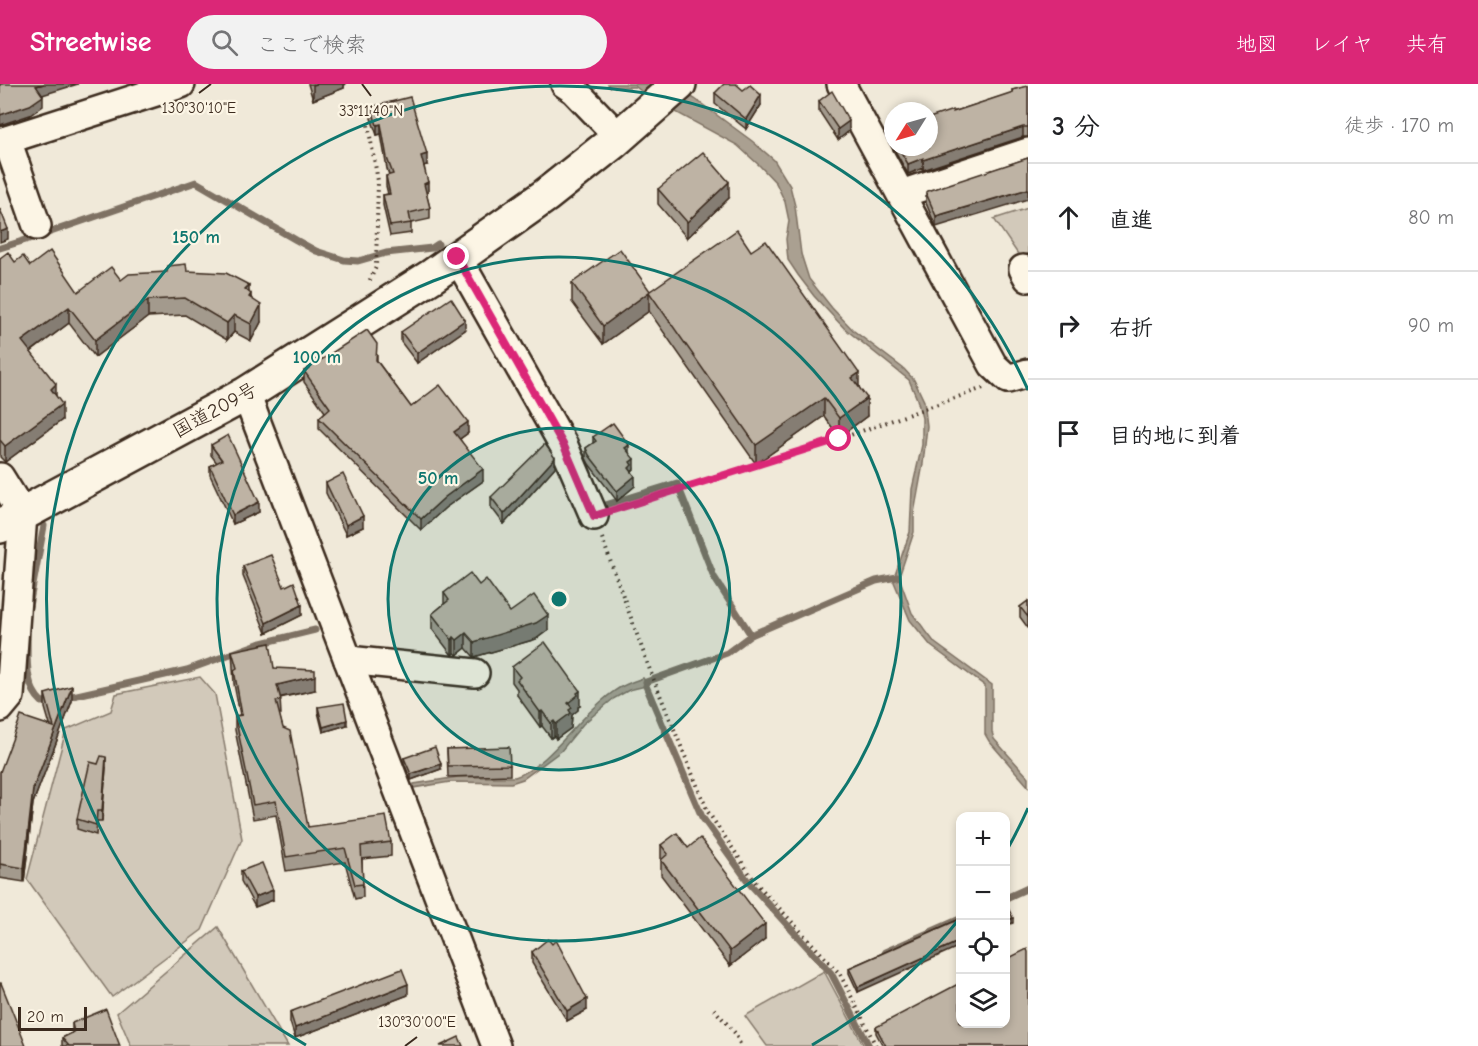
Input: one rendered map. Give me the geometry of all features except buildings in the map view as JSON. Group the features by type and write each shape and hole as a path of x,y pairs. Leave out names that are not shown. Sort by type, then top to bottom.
{"highway":[{"name":"国道209号","path":"12,520 246,394 432,276 545,196 619,137 679,84"}],"street":[{"path":"38,226 3,141 181,84"},
{"path":"565,84 574,90 619,137"},
{"path":"841,84 993,365 1018,376"},
{"path":"901,194 1028,152"},
{"path":"457,257 564,446 594,516"},
{"path":"246,394 496,1046"},
{"path":"0,477 12,520 10,696 0,708"},
{"path":"348,660 475,673"}],"path":[{"path":"365,289 376,267 378,181 368,125"},
{"path":"876,1046 840,974 756,883 708,812 651,673 594,516 839,439 1018,376"},
{"path":"714,1009 735,1033 741,1046"}],"shaded area":[{"path":"608,84 670,84 695,99 774,160 790,186 801,254 809,279 854,331 904,369 914,380 924,401 927,426 914,513 914,532 899,577 912,613 935,643 992,685 994,739 1028,777 1028,786 985,734 985,686 931,646 910,620 894,582 910,532 912,489 922,445 922,418 909,380 844,328 798,275 788,260 786,239 789,221 785,202 776,183 760,166 737,145 648,97 636,87 609,87"},
{"path":"1028,208 1028,254 1020,257 994,219"},
{"path":"200,677 215,694 242,839 202,930 112,997 27,879 66,730 111,711 116,694"},
{"path":"643,678 646,686 629,690 613,699 583,724 561,751 523,779 511,783 450,782 413,788 414,784 458,777 515,777 524,773 549,754 607,696"},
{"path":"218,927 288,1046 131,1046 117,1013"},
{"path":"824,971 864,1046 767,1046 745,1016"}],"waterway":[{"path":"0,248 196,182 316,251 344,260 358,261 386,253 432,248 438,244"},
{"path":"599,507 677,483 714,577 751,635 727,653 646,682"},
{"path":"29,606 44,526"},
{"path":"751,635 876,581 897,577"},
{"path":"64,698 187,670 258,644 315,630"},
{"path":"27,632 28,669 32,687 42,702 53,701"},
{"path":"646,686 702,817 750,884 831,973 869,1046"},
{"path":"1010,896 1028,888"},
{"path":"885,952 958,920"}],"route":[{"path":"457,257 564,446 594,516 839,439"}]}
